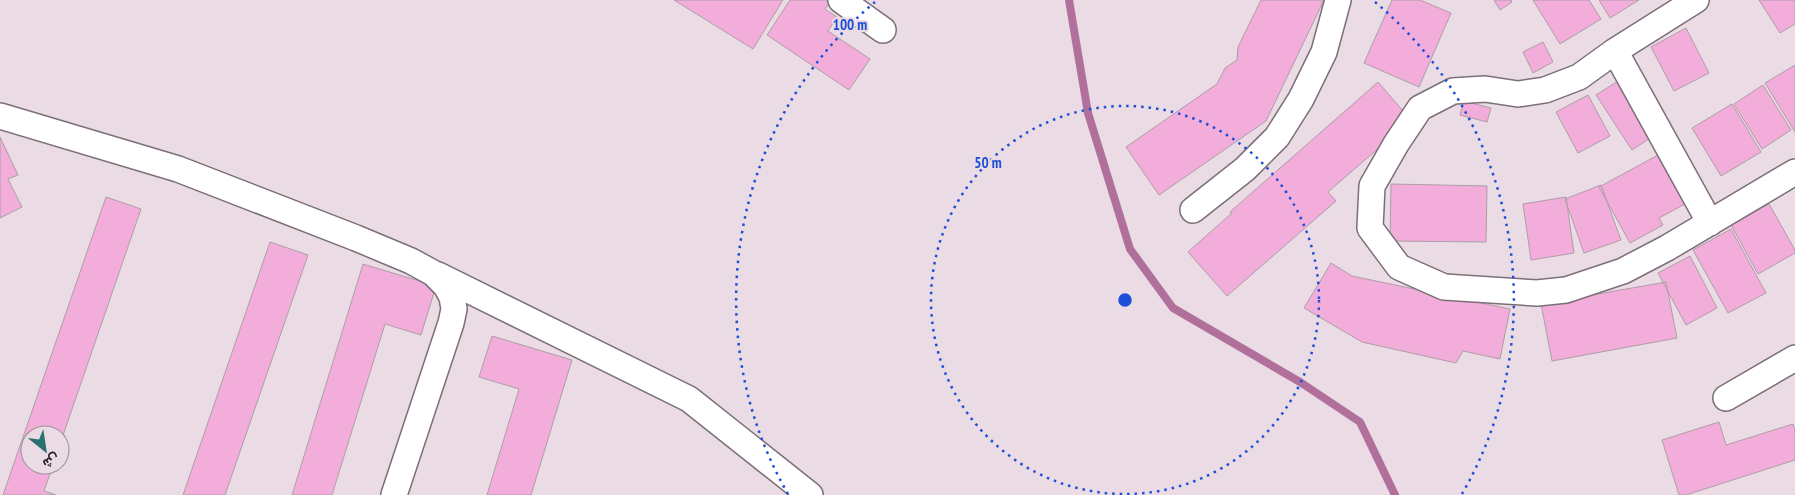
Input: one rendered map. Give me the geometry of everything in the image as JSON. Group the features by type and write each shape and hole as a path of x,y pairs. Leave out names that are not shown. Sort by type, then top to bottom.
{"street":[{"path":"841,0 883,30"},
{"path":"1193,210 1245,169 1277,137 1302,99 1324,52 1338,0"},
{"path":"1696,0 1615,51 1579,77 1545,90 1518,94 1485,89 1453,91 1420,108 1396,144 1372,186 1370,228 1399,266 1444,287 1537,293 1566,290 1623,271 1710,223 1795,172"},
{"path":"1615,51 1710,223"},
{"path":"0,116 178,169 410,261 689,399 810,495"},
{"path":"394,495 454,309 452,297 446,286 433,273"},
{"path":"1726,398 1795,358"}],"building":[{"path":"674,0 783,0 753,49"},
{"path":"790,0 831,0 825,9 837,17 828,31 870,59 849,90 767,35"},
{"path":"1261,0 1324,0 1266,121 1159,195 1126,147 1217,84 1225,68 1237,60 1238,47"},
{"path":"1392,0 1420,0 1451,13 1419,87 1364,63"},
{"path":"1494,0 1511,0 1512,2 1500,10"},
{"path":"1533,0 1589,0 1601,19 1560,44"},
{"path":"1599,0 1639,0 1610,18"},
{"path":"1759,0 1795,0 1795,24 1780,33"},
{"path":"1686,28 1709,73 1674,91 1651,47"},
{"path":"1543,42 1553,62 1533,73 1523,52"},
{"path":"1795,65 1795,132 1765,83"},
{"path":"1623,78 1658,133 1632,150 1596,95"},
{"path":"1378,82 1411,120 1328,192 1336,201 1227,296 1188,252 1232,213 1230,212"},
{"path":"1763,85 1791,130 1762,149 1734,104"},
{"path":"1588,95 1610,136 1578,153 1556,112"},
{"path":"1464,101 1491,108 1487,122 1460,115"},
{"path":"1732,104 1761,152 1721,176 1692,128"},
{"path":"0,137 18,175 8,179 22,207 0,218"},
{"path":"1671,148 1698,197 1659,218 1663,225 1630,243 1599,187"},
{"path":"1391,184 1487,186 1486,242 1390,241"},
{"path":"1601,185 1621,240 1584,253 1565,199"},
{"path":"106,197 141,209 67,425 27,425"},
{"path":"1566,197 1574,253 1531,260 1523,204"},
{"path":"1769,204 1795,253 1758,274 1731,225"},
{"path":"1731,229 1766,293 1728,313 1693,250"},
{"path":"270,242 308,255 225,495 183,495"},
{"path":"1690,256 1717,308 1686,325 1658,273"},
{"path":"1331,263 1352,276 1510,309 1500,359 1463,351 1456,363 1362,342 1304,308"},
{"path":"363,264 436,286 421,335 385,324 332,495 292,495"},
{"path":"1666,282 1677,338 1552,361 1541,304"},
{"path":"492,336 572,360 531,495 487,495 519,389 479,377"},
{"path":"1719,422 1726,445 1793,424 1795,430 1795,460 1686,495 1679,495 1662,440"},
{"path":"20,446 20,475 50,475 44,491 56,495 3,495"}],"waterway":[{"path":"1069,0 1088,113 1130,249 1173,308 1300,382 1360,422 1395,495"}]}
